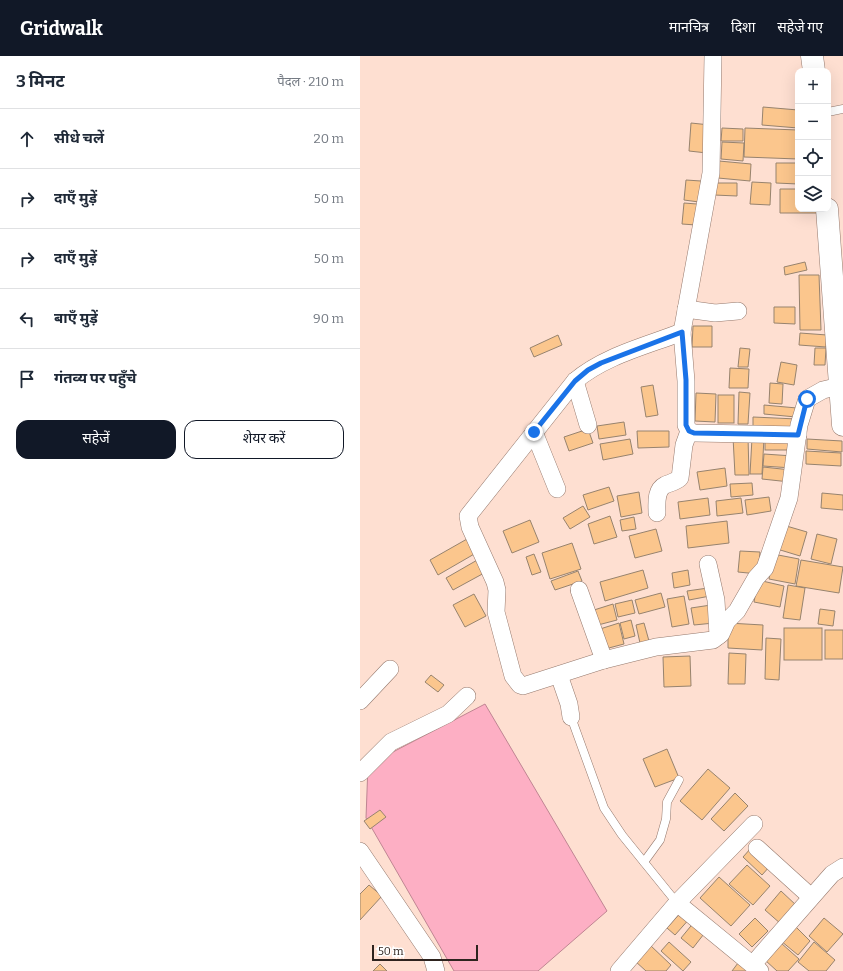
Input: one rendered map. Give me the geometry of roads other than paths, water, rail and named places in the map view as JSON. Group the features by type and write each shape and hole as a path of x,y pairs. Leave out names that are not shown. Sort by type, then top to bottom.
{"street":[{"path":"714,56 711,173 682,332 686,380 686,425 689,431 694,433 798,435"},
{"path":"812,56 814,68"},
{"path":"827,212 843,425"},
{"path":"686,309 715,313 738,311"},
{"path":"682,332 601,363 588,370 575,381 470,513 468,521 495,582 497,590 496,612 515,681 523,686 604,660 656,647 713,640 718,636 727,621 744,600 756,578 765,568 789,498 798,435 807,399 813,394 840,386"},
{"path":"575,381 588,425"},
{"path":"657,513 657,496 660,490 664,486 680,478 684,445 689,431"},
{"path":"534,432 557,489"},
{"path":"708,564 716,600 718,636"},
{"path":"579,590 604,660"},
{"path":"360,701 390,669"},
{"path":"559,675 569,704 571,717"},
{"path":"360,773 391,742 448,714 467,696"},
{"path":"619,971 678,903 754,824"},
{"path":"757,848 812,897"},
{"path":"360,851 432,957 436,970"},
{"path":"678,903 756,968 812,897 832,874 843,867"}],"lane":[{"path":"831,111 843,109"},
{"path":"571,717 604,808 622,835 678,903"},
{"path":"644,862 660,840 666,819 667,802 679,780"}]}
